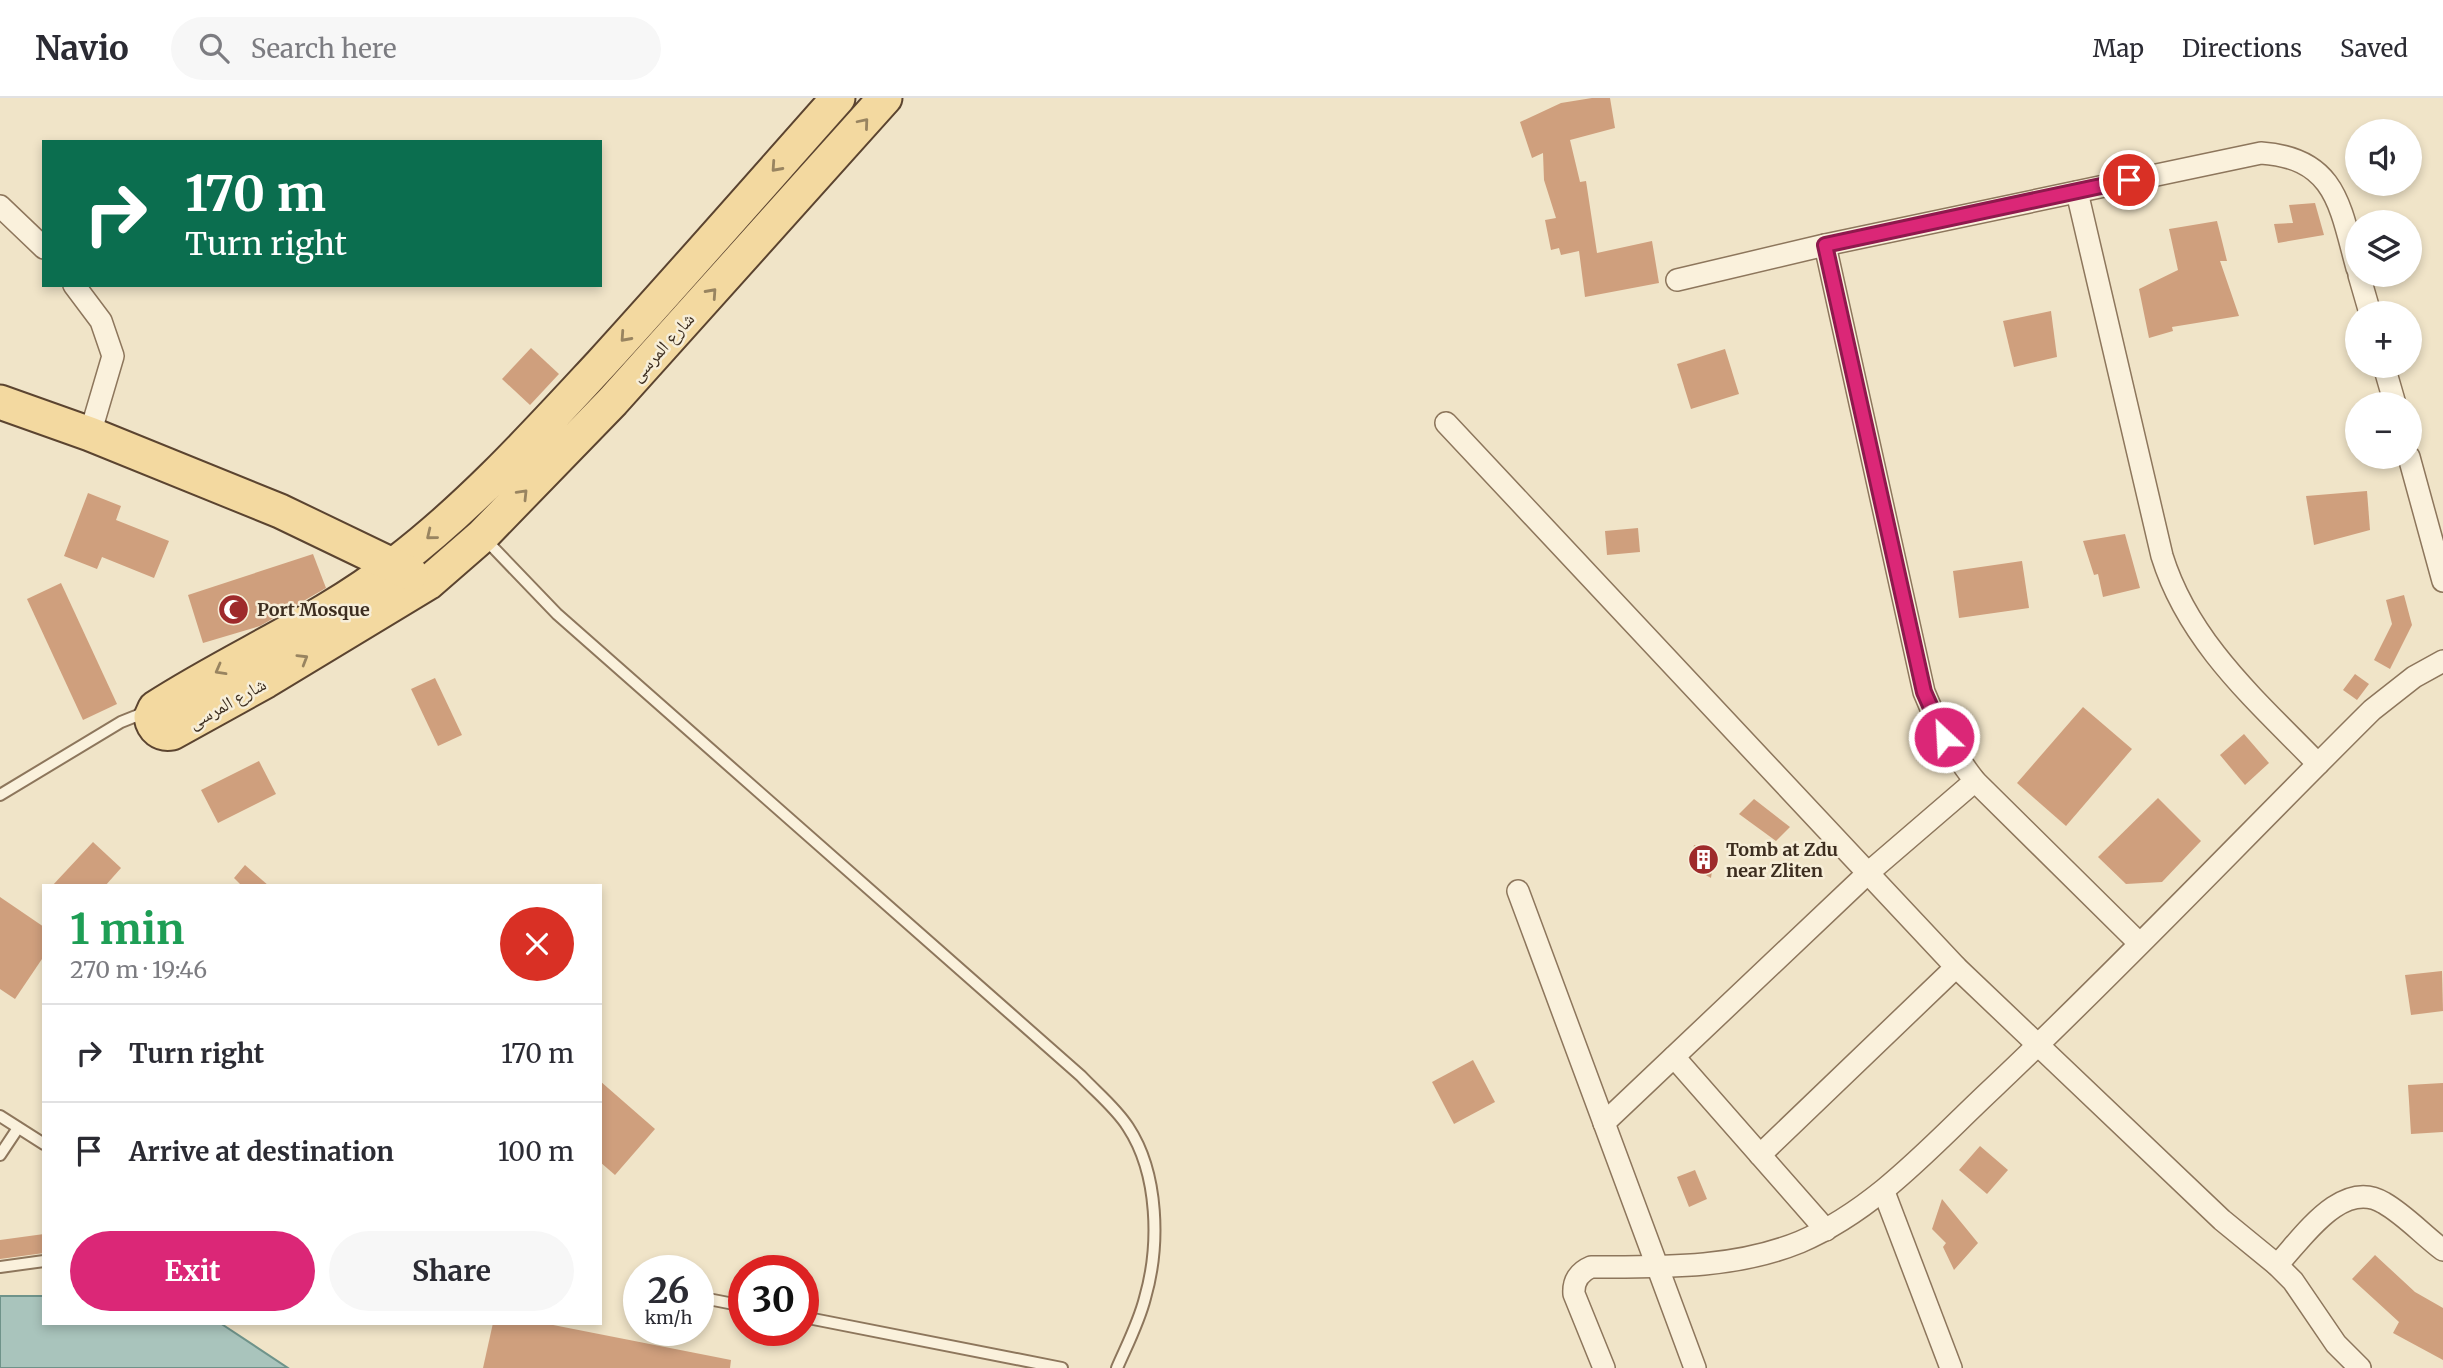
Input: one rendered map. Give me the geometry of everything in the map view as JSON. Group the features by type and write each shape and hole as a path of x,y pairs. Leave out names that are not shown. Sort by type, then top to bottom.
{"main road":[{"name":"شارع المرسى","path":"838,98 523,448 449,520 395,564 338,604 155,708 152,724 162,733 172,733 266,681 428,583 482,536 613,401 885,98"},
{"path":"0,402 90,434 280,511 395,564 428,583"}],"street":[{"path":"1677,280 1825,245 2261,153 2285,154 2307,163 2326,178 2338,199 2345,224"},
{"path":"2077,192 2162,556 2177,597 2217,660 2318,764"},
{"path":"0,206 42,246"},
{"path":"1825,245 1924,692 1944,737 1975,781 2139,943"},
{"path":"76,287 101,321 113,356 90,434"},
{"path":"1446,423 1956,967 2222,1220 2277,1265 2312,1307 2336,1345 2360,1368"},
{"path":"2412,469 2443,581"},
{"path":"1604,1368 1574,1294 1578,1276 1591,1268 1658,1267 1740,1260 1779,1249 1826,1230 1884,1192 2040,1044 2392,693 2443,661"},
{"path":"1604,1123 1868,873 1975,781"},
{"path":"1518,891 1695,1368"},
{"path":"1760,1155 1956,967"},
{"path":"1674,1057 1826,1230"},
{"path":"1884,1192 1951,1368"},
{"path":"2277,1265 2332,1209 2355,1197 2384,1203 2443,1250"}],"lane":[{"path":"482,536 557,614 1081,1076 1128,1126 1142,1156 1152,1195 1154,1230 1152,1268 1145,1301 1117,1368"},
{"path":"0,795 121,722 155,708"},
{"path":"0,1116 42,1143"},
{"path":"0,1155 18,1128"},
{"path":"0,1267 42,1261"},
{"path":"819,1320 1062,1368"}],"water":[{"path":"0,1296 42,1296 42,1325 223,1325 288,1368 0,1368"}],"building":[{"path":"1610,98 1615,128 1570,140 1580,182 1586,181 1597,253 1652,241 1659,283 1585,297 1579,251 1561,255 1559,248 1551,250 1545,220 1556,218 1544,180 1543,153 1532,158 1520,122 1561,103"},
{"path":"2315,203 2324,235 2278,243 2274,224 2293,223 2289,205"},
{"path":"2217,221 2227,261 2220,261 2239,316 2172,327 2173,331 2149,338 2139,289 2178,270 2169,229"},
{"path":"2051,311 2057,357 2014,367 2003,321"},
{"path":"531,348 559,374 530,405 502,379"},
{"path":"1725,349 1739,394 1691,409 1677,364"},
{"path":"2367,491 2370,530 2314,545 2306,496"},
{"path":"88,493 121,506 116,520 169,541 154,578 102,557 97,569 64,556"},
{"path":"1638,528 1640,552 1607,555 1605,531"},
{"path":"2125,534 2140,588 2103,597 2098,574 2094,575 2083,541"},
{"path":"313,554 326,588 260,626 203,643 188,595"},
{"path":"2022,561 2029,608 1959,618 1953,571"},
{"path":"61,583 117,704 83,720 27,599"},
{"path":"2404,595 2412,625 2390,669 2374,660 2392,624 2386,600"},
{"path":"2355,674 2369,684 2357,700 2343,690"},
{"path":"435,678 462,735 438,746 411,689"},
{"path":"2083,707 2132,749 2066,826 2017,783"},
{"path":"2244,734 2269,763 2245,785 2220,755"},
{"path":"259,761 276,794 218,823 201,790"},
{"path":"2158,798 2201,841 2162,882 2126,884 2098,857"},
{"path":"1754,799 1790,827 1776,841 1739,814"},
{"path":"93,842 121,868 107,884 54,884"},
{"name":"Tomb at Zdu near Zliten","path":"1694,845 1715,851 1711,878 1690,866"},
{"path":"245,865 267,884 240,884 234,878"},
{"path":"0,897 42,926 42,959 15,999 0,989"},
{"path":"2442,971 2443,1011 2411,1015 2405,975"},
{"path":"1473,1060 1495,1102 1454,1124 1432,1082"},
{"path":"602,1083 655,1129 615,1175 602,1164"},
{"path":"2443,1083 2443,1132 2411,1134 2408,1085"},
{"path":"1980,1146 2008,1170 1987,1194 1959,1170"},
{"path":"1695,1170 1707,1199 1689,1207 1677,1177"},
{"path":"1942,1199 1978,1243 1954,1270 1943,1247 1946,1243 1932,1229"},
{"path":"42,1234 42,1253 0,1259 0,1240"},
{"path":"2375,1255 2415,1292 2443,1308 2443,1360 2393,1333 2399,1322 2352,1279"},
{"path":"493,1325 553,1325 623,1339 623,1346 660,1346 731,1360 730,1368 483,1368"}],"place":[{"name":"Port Mosque","path":"234,609"},
{"name":"Tomb at Zdu near Zliten","path":"1703,859"}],"route":[{"path":"1944,737 1924,692 1825,245 2129,180"}]}
